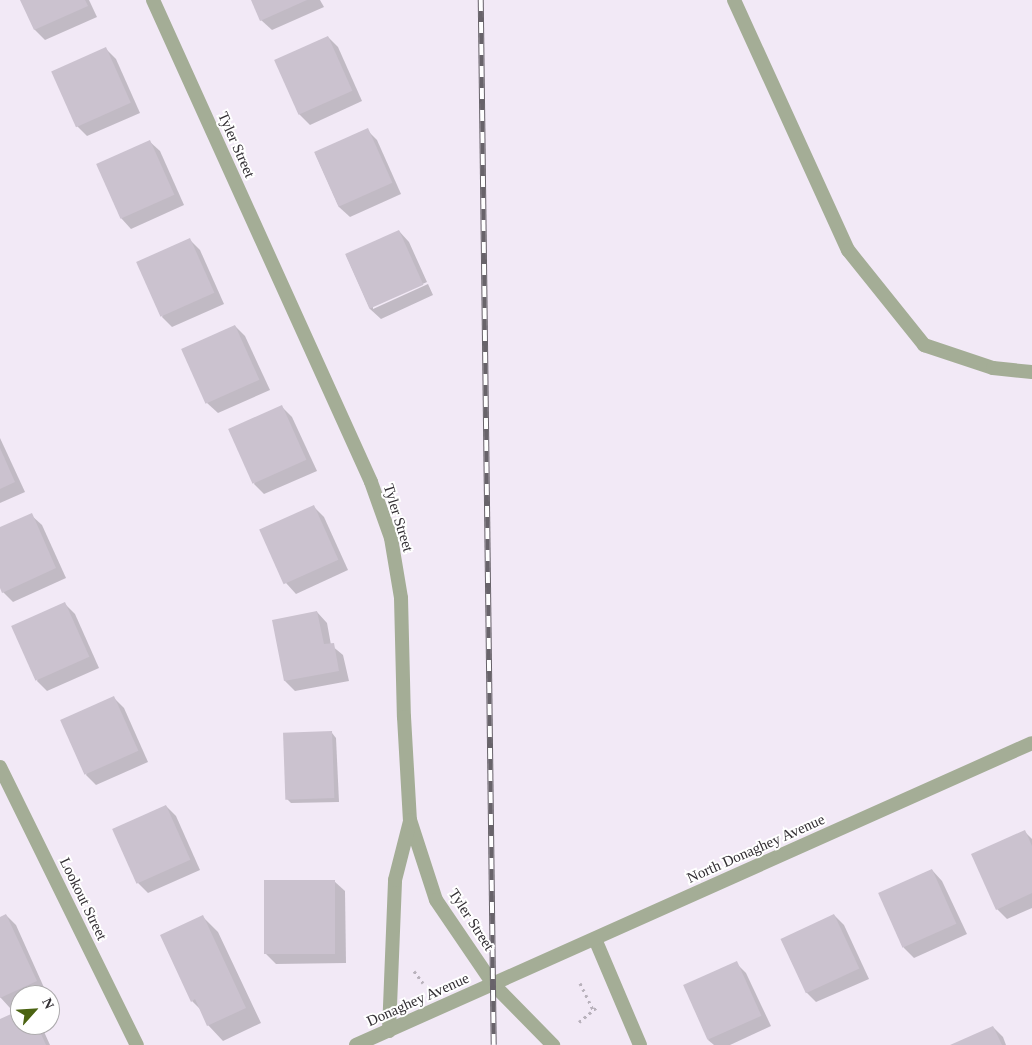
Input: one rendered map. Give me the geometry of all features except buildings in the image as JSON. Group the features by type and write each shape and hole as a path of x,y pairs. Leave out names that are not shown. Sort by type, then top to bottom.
{"street":[{"name":"Tyler Street","path":"153,0 370,482 391,538 401,598 404,717 410,820 436,900 493,984 553,1045"},
{"path":"734,0 848,250 924,345 993,368 1032,372"},
{"name":"North Donaghey Avenue","path":"493,984 1032,743"},
{"name":"Lookout Street","path":"0,767 137,1045"},
{"path":"389,1030 394,880 410,820"},
{"path":"595,939 640,1045"},
{"name":"Donaghey Avenue","path":"356,1045 493,984"}],"path":[{"path":"580,983 593,1010"},
{"path":"579,1022 605,1000"}],"railway":[{"path":"481,0 494,1045"}]}
